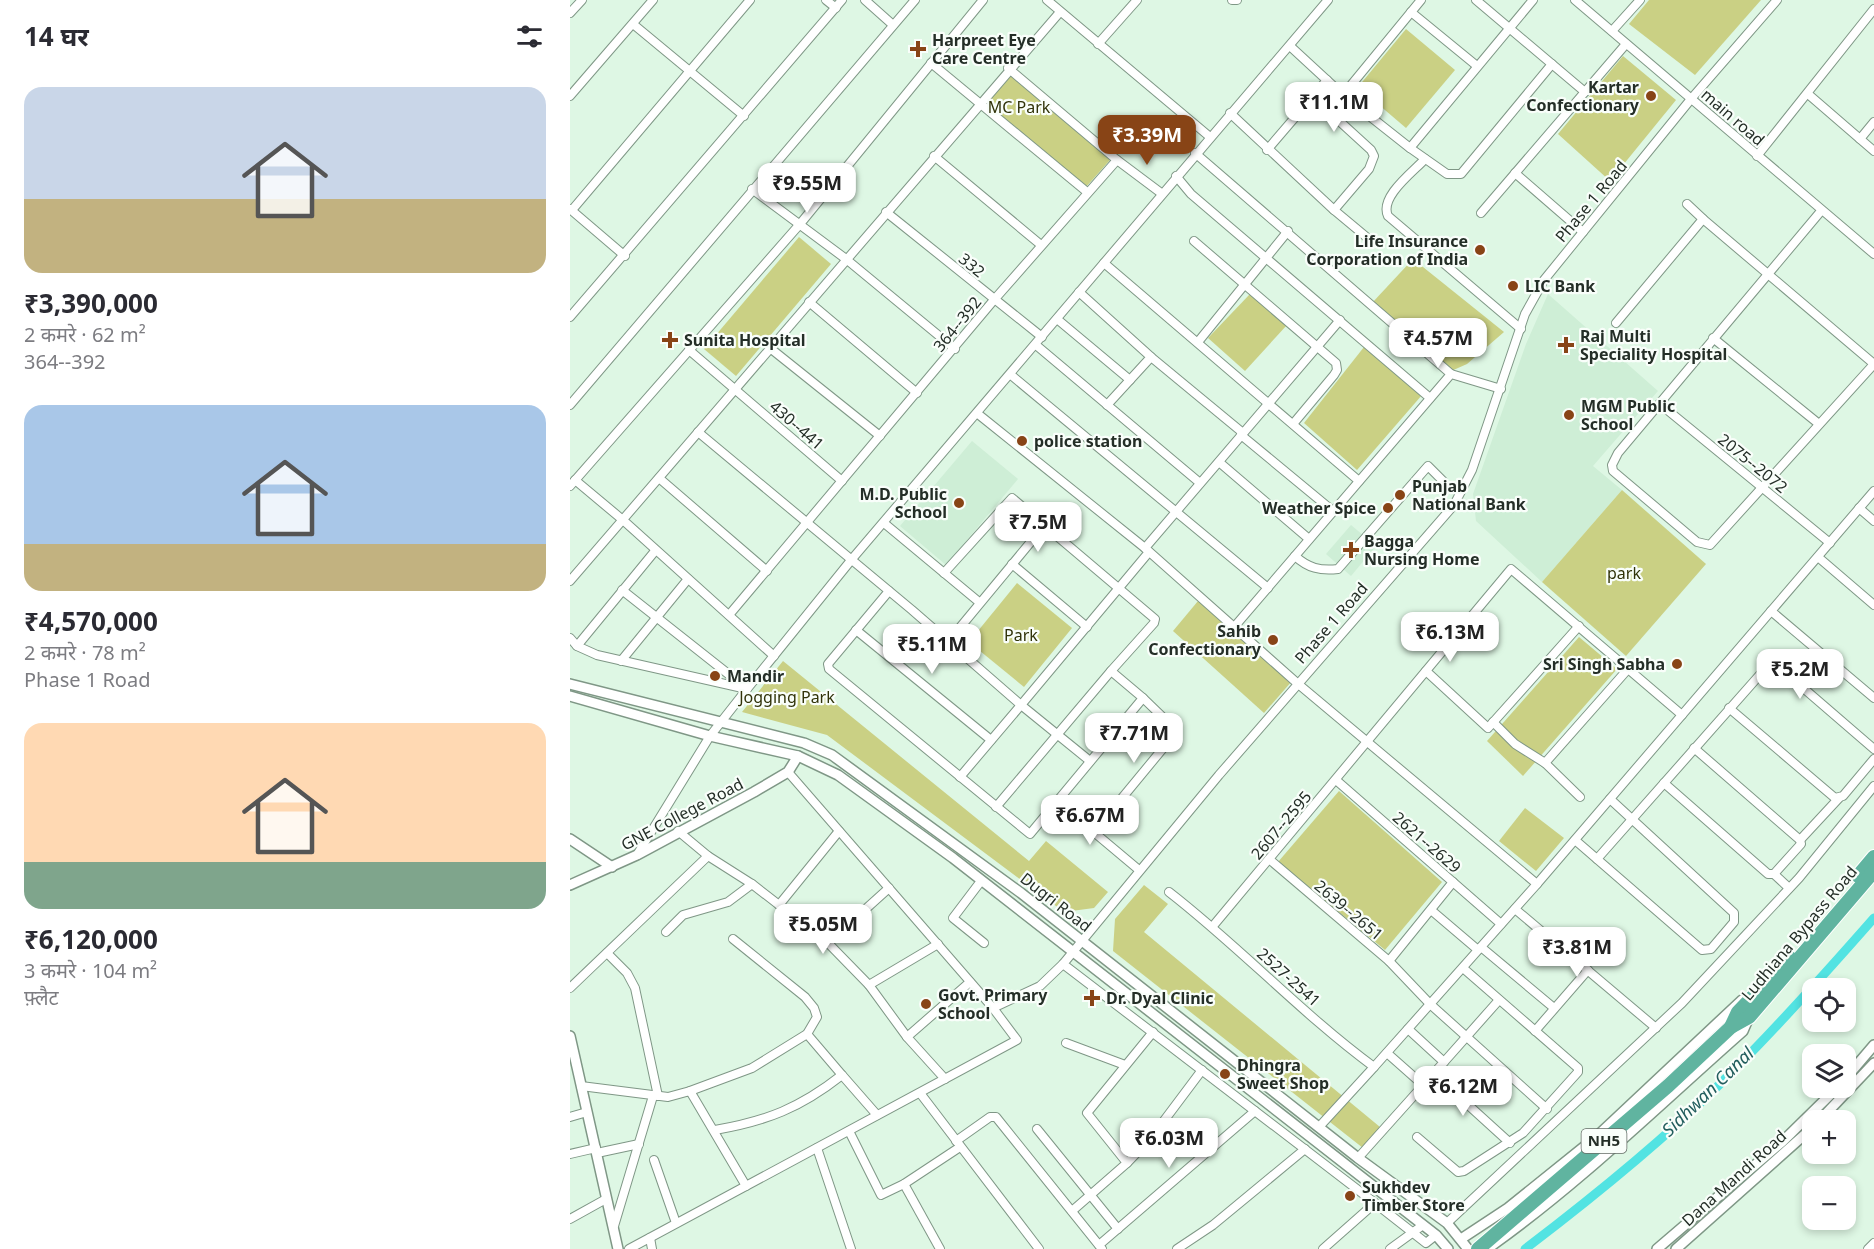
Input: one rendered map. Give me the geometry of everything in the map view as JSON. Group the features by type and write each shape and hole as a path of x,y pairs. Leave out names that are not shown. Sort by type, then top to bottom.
{"highway":[{"name":"Ludhiana Bypass Road","path":"1755,993 1786,963 1874,858"},
{"name":"Ludhiana Bypass Road","path":"1749,1017 1874,871"},
{"name":"NH5","path":"1730,1028 1738,1012 1755,993"},
{"name":"NH5","path":"1478,1249 1668,1086 1730,1028 1749,1017"}],"street":[{"path":"571,12 582,0"},
{"path":"570,96 653,0"},
{"path":"625,256 571,210 750,0"},
{"path":"826,0 836,8"},
{"path":"570,317 625,256 842,0"},
{"path":"865,0 893,25"},
{"path":"570,405 915,0"},
{"path":"774,656 624,521 572,483 800,224 984,0"},
{"path":"1047,0 1210,137"},
{"path":"1098,44 1137,0"},
{"path":"1232,0 1237,0"},
{"path":"637,855 710,736 747,688 852,559 1011,375 1195,153 1291,47 1328,0"},
{"path":"1342,95 1421,0"},
{"path":"1476,0 1585,92"},
{"path":"1410,148 1533,0"},
{"name":"main road","path":"1575,0 1874,254"},
{"path":"1612,31 1640,0"},
{"name":"Phase 1 Road","path":"993,1008 1040,986 1063,964 1139,870 1298,683 1454,505 1472,470 1525,314 1544,280 1691,99 1777,0"},
{"path":"1757,156 1874,9"},
{"path":"570,581 624,521 1008,68 1060,12"},
{"path":"1411,12 1477,66"},
{"path":"633,24 744,116"},
{"path":"1481,213 1626,44"},
{"path":"1291,47 1342,95 1446,174 1461,174 1552,64"},
{"path":"931,63 1087,192"},
{"path":"1008,68 1161,194"},
{"path":"1267,150 1327,80"},
{"path":"1808,94 1874,151"},
{"path":"1313,97 1371,150 1374,156 1370,169 1334,210"},
{"path":"1230,114 1267,150 1370,240"},
{"path":"1860,139 1874,122"},
{"path":"1195,153 1451,374 1501,389"},
{"path":"934,156 1041,245"},
{"path":"1425,159 1389,198 1386,207 1388,216 1521,329"},
{"name":"364--392","path":"729,615 808,524 993,301 1117,160"},
{"path":"1515,173 1583,232"},
{"path":"1176,176 1191,194 1430,398"},
{"path":"752,189 846,259 955,349"},
{"path":"1687,204 1703,219 1769,273 1874,364 1713,543 1705,545 1697,542 1619,477 1611,465 1618,453 1713,338 1769,273 1821,211"},
{"name":"332","path":"886,212 993,301 1042,337"},
{"path":"1616,323 1703,219"},
{"path":"1198,342 1288,231"},
{"path":"1194,241 1336,363 1337,370 1293,424"},
{"path":"1104,262 1359,481"},
{"path":"1079,292 1151,357 1333,511"},
{"path":"809,302 917,393"},
{"path":"1057,319 1130,380"},
{"path":"960,777 1087,627 1200,483 1340,320"},
{"path":"1713,338 1819,424"},
{"path":"1036,345 1200,483"},
{"path":"770,348 880,436"},
{"name":"430--441","path":"689,350 842,481"},
{"path":"1107,405 1151,357"},
{"path":"1235,626 1451,374"},
{"path":"1011,375 1268,588"},
{"name":"2075--2072","path":"1660,404 1830,543"},
{"path":"978,414 1147,550 1298,683 1537,884"},
{"path":"698,432 1090,761"},
{"path":"1218,462 1309,539"},
{"path":"1295,556 1306,566 1323,571 1338,569 1428,466 1443,481"},
{"path":"659,478 767,571"},
{"path":"1319,1127 1537,884 1874,490"},
{"path":"944,573 1010,497 1155,621 1056,734 996,807"},
{"path":"1859,508 1874,521"},
{"path":"884,523 979,603"},
{"path":"948,642 1044,526"},
{"path":"578,646 655,551"},
{"path":"1818,557 1874,605"},
{"path":"1012,564 1087,627"},
{"name":"2607--2595","path":"1213,926 1511,569 1579,626"},
{"path":"621,661 688,579"},
{"path":"622,590 747,688"},
{"path":"889,591 828,664 829,669 1030,834 1143,698"},
{"path":"1771,611 1874,698"},
{"path":"1491,725 1579,626 1682,715"},
{"path":"856,630 991,740"},
{"path":"570,638 578,646 597,655 747,688"},
{"path":"1597,859 1772,661 1874,749"},
{"path":"1545,764 1628,669"},
{"path":"1094,832 1174,735 1174,728 1111,671"},
{"path":"1426,672 1515,744 1545,764 1580,797"},
{"name":"Dugri Road","path":"570,684 804,743 832,755 1021,893 1358,1158 1447,1223 1468,1249"},
{"name":"Dugri Road","path":"570,696 710,736 798,756 838,776 1072,951 1436,1235 1448,1249"},
{"path":"1729,708 1825,792 1839,798"},
{"path":"1694,748 1800,840"},
{"name":"GNE College Road","path":"570,885 637,855 788,772 798,756"},
{"path":"1774,874 1801,844 1800,840 1874,759"},
{"path":"629,1249 1015,1042 1016,1038 993,1008 788,772"},
{"name":"2621--2629","path":"1336,780 1501,924"},
{"path":"1664,783 1768,874 1774,874 1789,888"},
{"path":"1447,1223 1656,1028 1789,888 1874,786"},
{"path":"1610,799 1734,913 1734,922 1708,950"},
{"path":"1058,802 1139,870"},
{"path":"678,831 708,856 752,884 828,943 869,985 907,1037 945,1079"},
{"path":"780,905 839,831"},
{"path":"570,839 612,867"},
{"path":"1575,840 1702,950 1708,950 1721,961"},
{"path":"570,988 708,856"},
{"name":"2639--2651","path":"1269,859 1389,962 1453,882"},
{"path":"981,881 953,918 984,943"},
{"path":"666,932 683,915 728,902 752,884"},
{"path":"828,943 889,888"},
{"name":"2527-2541","path":"1169,892 1213,926 1347,1047 1374,1067"},
{"path":"1515,909 1656,1028"},
{"path":"1431,910 1554,1008"},
{"path":"581,1086 668,1097 752,1068 807,1034 817,1017 814,1008 733,939"},
{"path":"869,985 938,944"},
{"path":"607,953 627,973 635,988 656,1096 614,1226"},
{"path":"1389,962 1430,1004 1547,1109"},
{"path":"1063,964 1412,1233 1426,1243 1436,1235"},
{"path":"1417,1137 1458,1172 1468,1169 1510,1143 1547,1109 1576,1077 1579,1070 1462,968"},
{"path":"1535,1030 1588,970"},
{"path":"907,1037 970,982"},
{"path":"1461,1239 1508,1208 1595,1138 1656,1083 1733,1007 1751,993 1755,993"},
{"path":"1358,1158 1422,1084 1500,1000"},
{"path":"1486,1249 1525,1222 1640,1125 1743,1031 1749,1017"},
{"path":"1408,1029 1444,1062"},
{"path":"1127,1163 1087,1113 1153,1032"},
{"path":"807,1034 877,1115"},
{"path":"570,1036 618,1249"},
{"path":"1066,1043 1125,1065"},
{"path":"1856,1065 1874,1045"},
{"path":"1387,1053 1422,1084"},
{"path":"1829,1110 1874,1063"},
{"path":"1072,1211 1127,1163 1151,1138 1202,1070"},
{"path":"1433,1073 1510,1143"},
{"path":"715,1130 774,1116 798,1106 842,1075"},
{"path":"690,1091 746,1186"},
{"path":"920,1093 1040,1249"},
{"path":"1657,1249 1783,1141 1827,1098"},
{"path":"849,1131 878,1193 884,1194 904,1184 990,1117 996,1117 1101,1247 1118,1229 1256,1111"},
{"path":"570,1117 587,1112"},
{"path":"1037,1130 1118,1229"},
{"name":"Dana Mandi Road","path":"1676,1249 1802,1137"},
{"path":"570,1154 639,1144"},
{"path":"817,1148 851,1249"},
{"path":"1177,1249 1213,1225 1305,1149"},
{"path":"654,1160 676,1223"},
{"path":"904,1184 940,1249"},
{"path":"570,1219 606,1199"},
{"path":"1323,1249 1375,1203"},
{"path":"1390,1249 1423,1226"},
{"path":"650,1238 652,1249"},
{"path":"1868,1249 1874,1244"}],"shaded area":[{"name":"MGM Public School","path":"1548,294 1658,391 1593,466 1622,490 1542,582 1476,521 1473,494 1526,344"},
{"name":"M.D. Public School","path":"972,441 1018,479 946,565 900,526"},
{"name":"Bagga Nursing Home","path":"1351,525 1376,546 1351,576 1326,554"}],"green space":[{"path":"1649,0 1761,0 1695,75 1629,24"},
{"path":"1406,29 1455,70 1406,128 1358,87"},
{"path":"1623,56 1676,100 1610,181 1558,134"},
{"name":"MC Park","path":"1011,76 1110,160 1086,187 984,102"},
{"path":"799,237 831,264 736,376 704,349"},
{"path":"1413,259 1504,332 1467,364 1449,372 1372,303"},
{"path":"1250,294 1287,325 1245,371 1208,338"},
{"path":"1364,347 1422,395 1357,470 1304,423"},
{"name":"park","path":"1622,490 1706,564 1626,656 1542,582"},
{"name":"Park","path":"1017,583 1072,628 1024,687 969,642"},
{"path":"1198,601 1292,681 1264,713 1173,631"},
{"path":"1579,637 1617,669 1523,776 1487,741"},
{"name":"Jogging Park","path":"783,661 1029,861 1046,841 1108,892 1094,908 1064,912 827,735 742,712"},
{"path":"1339,791 1442,882 1385,950 1278,862"},
{"path":"1525,808 1564,838 1536,871 1499,841"},
{"path":"1144,885 1168,904 1144,932 1380,1127 1363,1148 1113,951 1115,919"}],"waterway":[{"name":"Sidhwan Canal","path":"1525,1249 1625,1170 1696,1107 1779,1024 1874,918"}],"place":[{"name":"Harpreet Eye Care Centre","path":"918,49"},
{"name":"Kartar Confectionary","path":"1651,96"},
{"name":"Life Insurance Corporation of India","path":"1480,250"},
{"name":"LIC Bank","path":"1513,286"},
{"name":"Sunita Hospital","path":"670,340"},
{"name":"Raj Multi Speciality Hospital","path":"1566,345"},
{"name":"MGM Public School","path":"1569,415"},
{"name":"police station","path":"1022,441"},
{"name":"Punjab National Bank","path":"1400,495"},
{"name":"M.D. Public School","path":"959,503"},
{"name":"Weather Spice","path":"1388,508"},
{"name":"Bagga Nursing Home","path":"1351,550"},
{"name":"Sahib Confectionary","path":"1273,640"},
{"name":"Sri Singh Sabha","path":"1677,664"},
{"name":"Mandir","path":"715,676"},
{"name":"Dr. Dyal Clinic","path":"1092,998"},
{"name":"Govt. Primary School","path":"926,1004"},
{"name":"Dhingra Sweet Shop","path":"1225,1074"},
{"name":"Sukhdev Timber Store","path":"1350,1196"}]}
